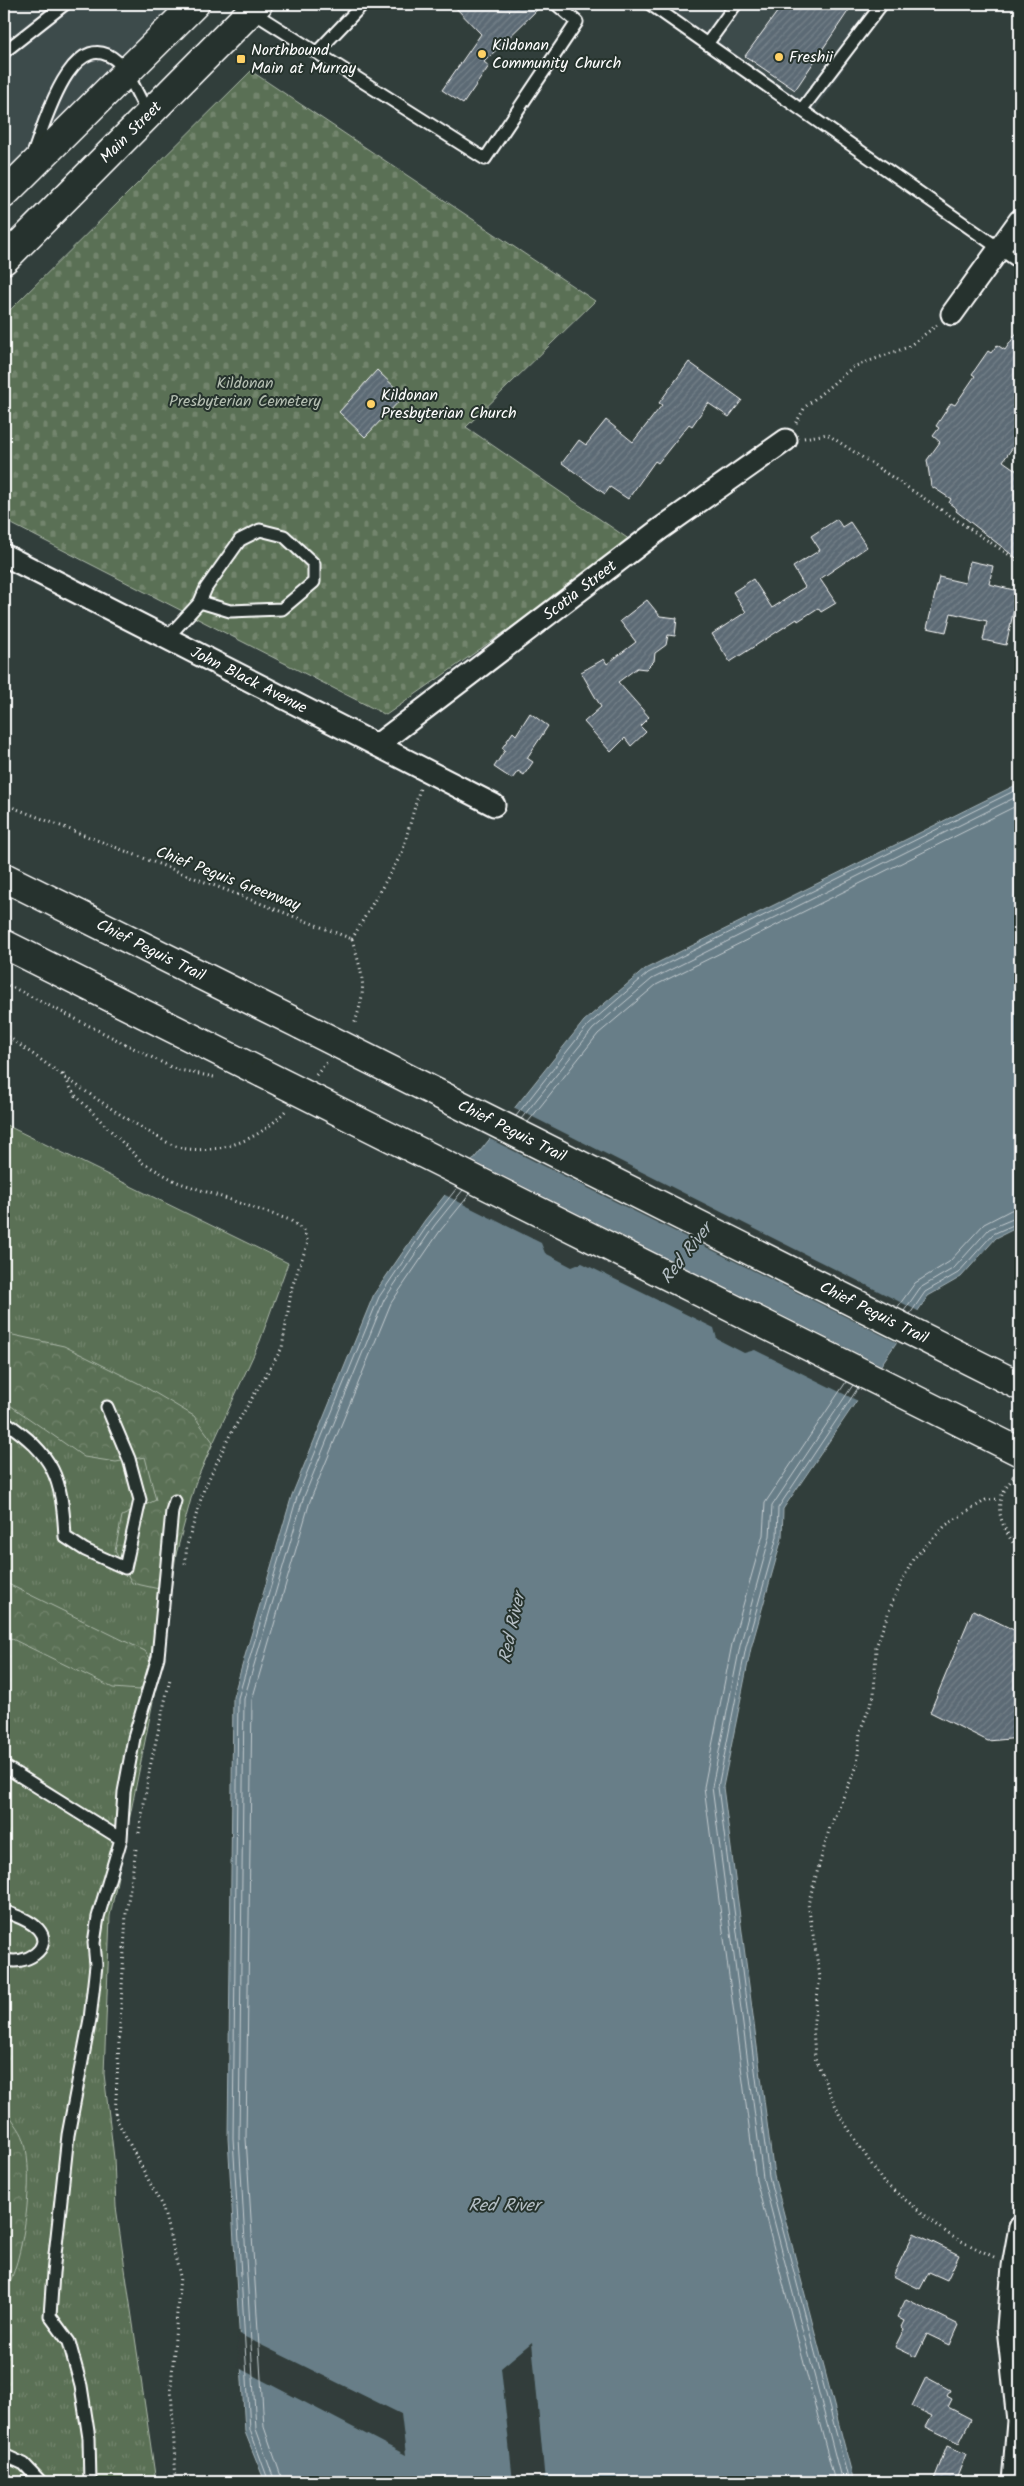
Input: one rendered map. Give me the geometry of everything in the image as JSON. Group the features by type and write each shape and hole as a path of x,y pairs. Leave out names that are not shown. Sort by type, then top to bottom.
{"main road":[{"path":"4,194 195,4"},
{"name":"Main Street","path":"4,260 255,7"},
{"name":"Chief Peguis Trail","path":"4,877 1020,1386"},
{"path":"4,944 1020,1452"}],"street":[{"path":"952,314 1020,220"},
{"name":"Scotia Street","path":"377,745 660,529 786,440"},
{"name":"John Black Avenue","path":"4,555 494,805"},
{"path":"1012,2482 1019,2422 1008,2328 1020,2227"}],"lane":[{"path":"4,52 65,4"},
{"path":"318,51 363,4"},
{"path":"255,7 318,51 485,159 578,22 556,4"},
{"path":"650,4 667,8 707,44 1020,262"},
{"path":"707,44 736,4"},
{"path":"802,109 882,4"},
{"path":"26,172 60,87 72,66 82,56 95,52 108,55 120,63 148,115"},
{"path":"167,638 200,602 206,588 240,540 260,530 284,536 314,564 314,582 282,609 230,611 200,602"},
{"path":"4,1421 34,1442 54,1471 63,1505 65,1537 85,1550 125,1568 140,1500 128,1458 107,1407"},
{"path":"90,2482 89,2438 81,2386 69,2342 50,2316 68,2135 90,2019 96,1965 95,1934 121,1838 124,1792 134,1738 158,1656 172,1511 175,1501"},
{"path":"4,1766 121,1838"},
{"path":"4,1911 29,1922 37,1928 41,1934 42,1942 38,1952 30,1959 20,1962 4,1959"},
{"path":"4,2455 24,2464 41,2482"}],"path":[{"path":"786,440 805,407 853,367 908,347 952,314"},
{"path":"786,440 828,434 1020,562"},
{"path":"353,1027 361,1005 364,982 352,939 402,853 425,770"},
{"name":"Chief Peguis Greenway","path":"4,804 352,939"},
{"path":"4,983 175,1069 219,1078"},
{"path":"4,1034 125,1118 172,1144 188,1149 220,1148 243,1143 278,1120"},
{"path":"63,1074 74,1094 144,1163 177,1182 290,1220 303,1230 308,1242 292,1287 282,1348 230,1435 204,1489 187,1545 185,1565"},
{"path":"1011,1481 1000,1499 1000,1510 1010,1539 1020,1552"},
{"path":"1000,1499 986,1500 946,1525 913,1559 893,1600 876,1647 874,1696 860,1731 857,1766 830,1827 808,1904 820,1977 813,2027 815,2058 840,2116 883,2182 951,2236 1016,2268"},
{"path":"138,1836 150,1767 171,1674"},
{"path":"137,1846 126,1914 115,2116 163,2208 180,2276 171,2387 176,2482"}],"shaded area":[{"path":"4,4 174,4 4,173"},
{"path":"664,4 887,4 814,112"}],"green space":[{"name":"Kildonan Presbyterian Cemetery","path":"251,71 595,301 466,427 633,542 386,715 4,520 4,316"},
{"path":"4,1124 288,1263 260,1341 182,1511 161,1661 110,1916 104,2074 114,2158 116,2207 156,2482 4,2482"},
{"path":"4,1328 13,1335 64,1346 140,1384 194,1416 213,1442 195,1484 172,1569 159,1589 132,1583 115,1551 122,1516 156,1500 145,1457 116,1462 84,1457 4,1401"},
{"path":"4,1582 145,1651 152,1661 148,1683 139,1690 113,1688 4,1635"},
{"path":"4,2068 7,2077 8,2110 24,2140 27,2155 28,2196 22,2241 11,2279 4,2293"}],"water":[{"name":"Red River","path":"1020,783 1020,1226 996,1238 961,1277 928,1296 783,1509 782,1538 751,1648 723,1787 774,2176 854,2482 265,2482 245,2432 228,2138 233,1697 292,1495 374,1294 425,1220 584,1021 645,969"}],"pier":[{"path":"513,1107 920,1312 898,1343 488,1138"},
{"path":"471,1160 883,1366 858,1401 755,1350 744,1353 717,1339 714,1328 582,1263 572,1267 545,1253 541,1243 443,1194"},
{"path":"237,2333 401,2414 406,2455 239,2368"},
{"path":"532,2342 545,2482 513,2482 501,2368"}],"building":[{"name":"Kildonan Community Church","path":"452,4 543,4 484,62 489,66 463,104 442,90 481,34"},
{"path":"783,4 853,4 795,90 745,56"},
{"path":"1020,328 1020,437 1003,461 1020,473 1020,561 956,511 957,509 949,503 951,499 931,486 927,460 940,442 933,436 939,428 936,426 951,403 955,405 975,376 972,374 988,351 991,353 997,345 1005,350"},
{"path":"689,362 742,400 729,417 708,403 692,426 689,424 658,463 655,461 628,499 610,487 605,494 562,463 579,440 586,445 606,420 633,442 662,405 659,403"},
{"name":"Kildonan Presbyterian Church","path":"377,370 404,396 365,437 339,412"},
{"path":"837,519 842,527 850,522 867,547 820,579 836,603 821,612 818,608 798,621 797,619 730,662 712,634 746,612 733,592 753,579 772,608 805,587 793,567 820,550 811,536"},
{"path":"970,561 993,566 989,584 1018,591 1006,645 983,640 987,621 951,613 946,632 927,628 939,577 965,583"},
{"path":"647,600 660,616 677,618 675,636 668,635 666,645 655,653 654,661 646,669 637,668 618,682 649,717 640,726 646,732 631,746 625,738 611,752 584,722 601,707 581,672 604,659 607,664 636,642 620,621"},
{"path":"530,713 548,726 527,758 533,762 524,775 518,771 512,779 494,767 505,750 502,748 513,732 516,735"},
{"path":"973,1610 1020,1633 1020,1738 988,1741 930,1712"},
{"path":"914,2233 959,2255 947,2280 929,2272 920,2289 893,2276"},
{"path":"906,2299 959,2325 950,2345 927,2334 916,2357 895,2347 904,2329 901,2327 904,2321 897,2317"},
{"path":"926,2377 950,2390 947,2396 952,2399 948,2407 971,2419 959,2443 926,2427 932,2416 912,2406"},
{"path":"947,2446 966,2454 955,2482 933,2482"}],"place":[{"name":"Kildonan Community Church","path":"482,54"},
{"name":"Freshii","path":"779,57"},
{"name":"Northbound Main at Murray","path":"241,59"},
{"name":"Kildonan Presbyterian Church","path":"371,404"}]}
